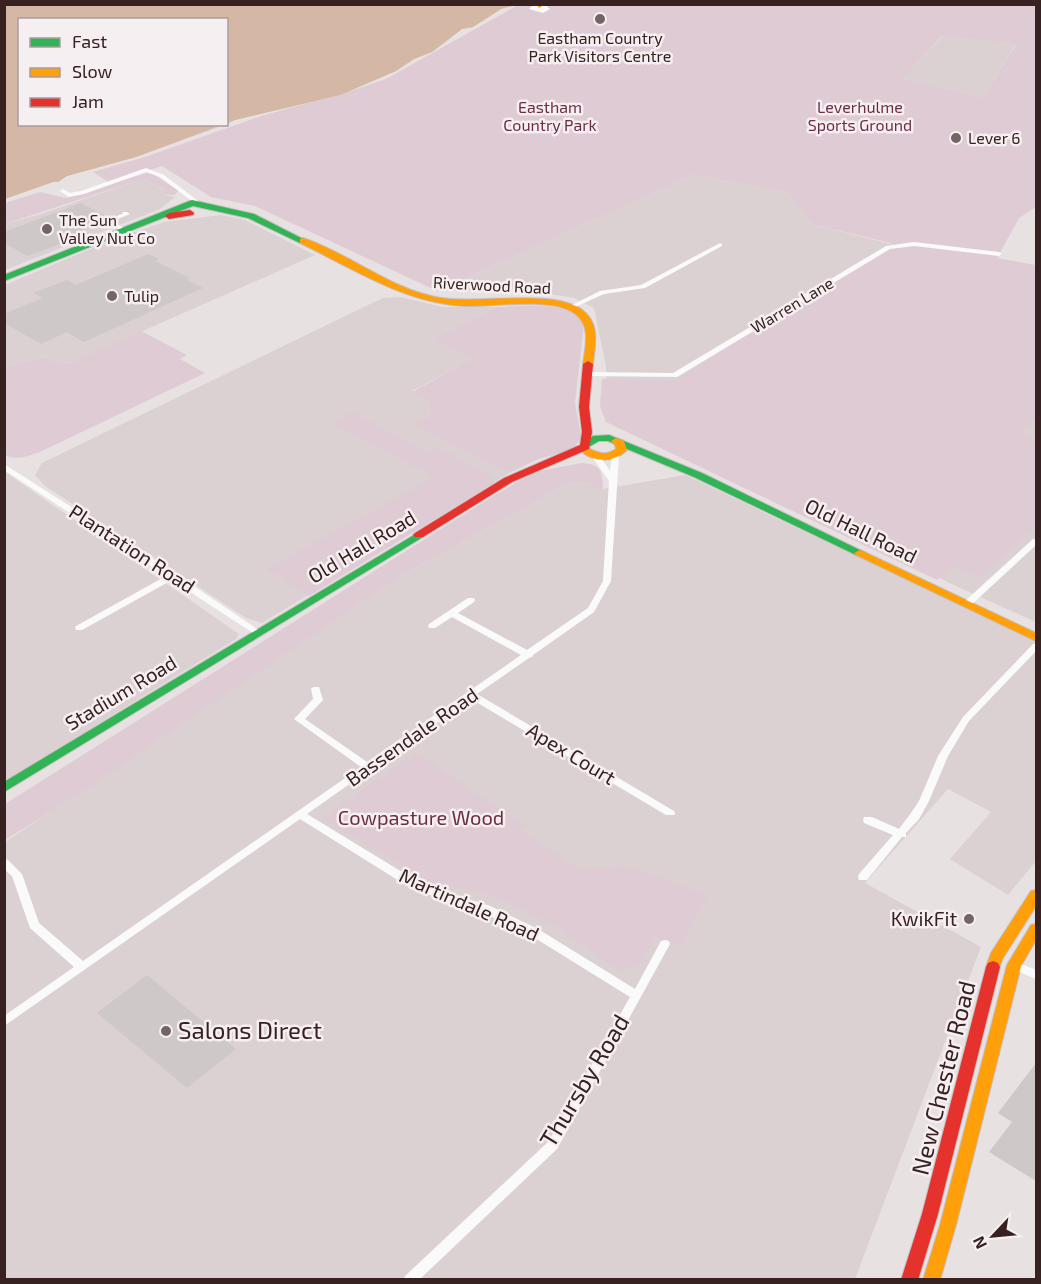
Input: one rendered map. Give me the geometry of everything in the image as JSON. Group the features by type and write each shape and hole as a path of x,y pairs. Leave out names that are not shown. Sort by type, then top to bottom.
{"main road":[{"name":"Riverwood Road","path":"191,207 237,212 251,216 412,294 427,299 457,303 543,303 571,307 587,317 591,328 584,407 585,446"},
{"path":"5,278 123,230 191,207"},
{"path":"586,418 594,428 616,440 622,447 620,453 615,456"},
{"name":"Old Hall Road","path":"259,633 508,480 585,446 597,438 616,440 668,463 776,512 1036,637"},
{"path":"585,446 587,453 596,457"},
{"name":"Old Hall Road","path":"550,462 615,456 668,463"},
{"name":"Stadium Road","path":"4,788 259,633"},
{"name":"New Chester Road","path":"909,1280 930,1214 996,957 1036,895"},
{"name":"New Chester Road","path":"932,1280 1014,965 1036,929"}],"street":[{"path":"63,191 69,195 76,195 146,170 162,176 181,190 191,207"},
{"path":"181,190 191,207"},
{"path":"96,225 127,214 125,213"},
{"path":"108,221 123,230"},
{"name":"Warren Lane","path":"587,374 674,375 888,247 914,244 999,254"},
{"path":"571,307 602,292 643,287 720,245"},
{"name":"Bassendale Road","path":"4,1023 591,610 607,581 615,456"},
{"path":"596,457 612,479"},
{"name":"Plantation Road","path":"4,466 259,633"},
{"path":"968,604 1036,541"},
{"path":"79,628 173,576"},
{"path":"432,626 471,600"},
{"path":"452,613 529,655"},
{"path":"863,878 902,834 924,801 943,756 958,731 992,691 1036,646"},
{"path":"316,689 318,700 299,719 369,768"},
{"name":"Apex Court","path":"471,695 670,813"},
{"name":"Martindale Road","path":"301,815 416,886 486,909 534,932 636,995"},
{"path":"868,820 902,834"},
{"path":"4,863 17,874 34,925 82,967"},
{"name":"Thursby Road","path":"410,1280 553,1144 665,944"},
{"path":"1014,965 1036,975"}],"shaded area":[{"path":"5,4 516,4 501,9 473,27 462,29 432,52 414,59 396,71 340,95 228,122 228,18 18,18 18,126 219,126 136,157 5,199"},
{"path":"943,36 1016,44 983,97 901,79"},
{"path":"693,175 787,192 811,224 891,244 906,265 1036,317 1036,622 958,587 606,417 606,366 594,308 574,298 526,290 437,291"},
{"path":"142,179 165,190 163,194 175,197 160,209 5,270 5,224"},
{"path":"221,215 245,220 315,255 70,363 56,362 43,357 7,367 5,365 5,285 112,240 164,222"},
{"path":"401,297 442,307 496,307 433,339 475,358 412,391 428,401 431,415 414,425 502,471 511,472 262,623 246,618 45,486 35,475 42,463 383,298"},
{"path":"5,472 239,634 236,639 5,781"},
{"path":"685,475 1036,641 1036,861 1008,895 950,859 991,812 948,789 865,883 981,947 855,1279 5,1280 5,842 401,576 571,482 591,482 590,488 603,489"}],"green space":[{"path":"518,5 1036,5 1036,207 1019,218 997,258 1036,265 1036,418 1021,431 1036,438 1036,528 979,578 954,566 937,580 606,422 600,406 602,379 675,380 892,246 891,243 811,224 787,192 693,175 437,291 255,206 211,197 162,166 110,183 93,172 148,156 258,117 314,101 235,120 228,124 228,111 412,34 500,9 473,27 462,29 432,52 348,92 386,79","holes":["942,36 1016,45 983,97 902,79"]},
{"path":"222,126 136,157 67,176 58,182 5,199 5,193"},
{"path":"150,172 179,191 174,195 162,194 164,189 142,179 5,224 5,203 40,192 66,198"},
{"path":"496,307 556,307 577,316 584,324 575,403 581,437 575,447 565,452 541,458 511,472 502,471 413,425 431,415 428,401 412,392 474,358 433,339"},
{"path":"141,331 187,355 180,359 205,373 40,452 18,458 5,455 5,365 7,367 43,357 56,362 70,363"},
{"path":"353,412 428,453 438,447 490,475 494,483 309,596 267,569 434,477 333,423"},
{"path":"581,463 593,465 599,469 603,489 590,488 591,482 571,482 401,576 82,792 5,840 5,804 490,498 535,472"},
{"name":"Cowpasture Wood","path":"416,752 527,826 521,831 581,870 624,865 708,895 681,945 655,938 638,966 618,971 558,927 494,896 425,880 322,818"}],"building":[{"name":"The Sun Valley Nut Co","path":"81,203 106,216 78,227 89,233 28,256 4,243 4,232"},
{"name":"Tulip","path":"148,254 159,259 155,261 190,278 187,280 203,288 84,342 67,332 41,344 4,323 4,314 43,298 33,293 67,280 76,285"},
{"name":"Salons Direct","path":"147,975 236,1049 187,1088 97,1013"},
{"path":"1036,1063 1036,1181 989,1152 1012,1122 998,1113"}],"traffic: fast":[{"path":"4,278 192,203 251,216 303,241"},
{"path":"585,446 597,438 609,438 698,475 860,553"},
{"path":"4,788 419,535"}],"traffic: slow":[{"path":"303,241 419,296 466,303 549,303 577,311 589,324 591,341 588,364"},
{"path":"585,446 585,450 595,455 608,457 622,450 620,443 616,441"},
{"path":"860,553 1036,637"},
{"path":"993,967 996,957 1036,895"},
{"path":"931,1280 948,1225 1014,965 1036,929"}],"traffic: jam":[{"path":"169,216 190,213"},
{"path":"585,446 587,432 584,407 588,364"},
{"path":"419,535 508,480 585,447"},
{"path":"909,1280 930,1214 993,967"}],"place":[{"name":"Eastham Country Park Visitors Centre","path":"600,19"},
{"name":"Lever 6","path":"956,138"},
{"name":"The Sun Valley Nut Co","path":"47,229"},
{"name":"Tulip","path":"112,296"},
{"name":"KwikFit","path":"969,919"},
{"name":"Salons Direct","path":"166,1031"}],"park label":[{"name":"Eastham Country Park","path":"550,116"},
{"name":"Leverhulme Sports Ground","path":"860,116"}]}
